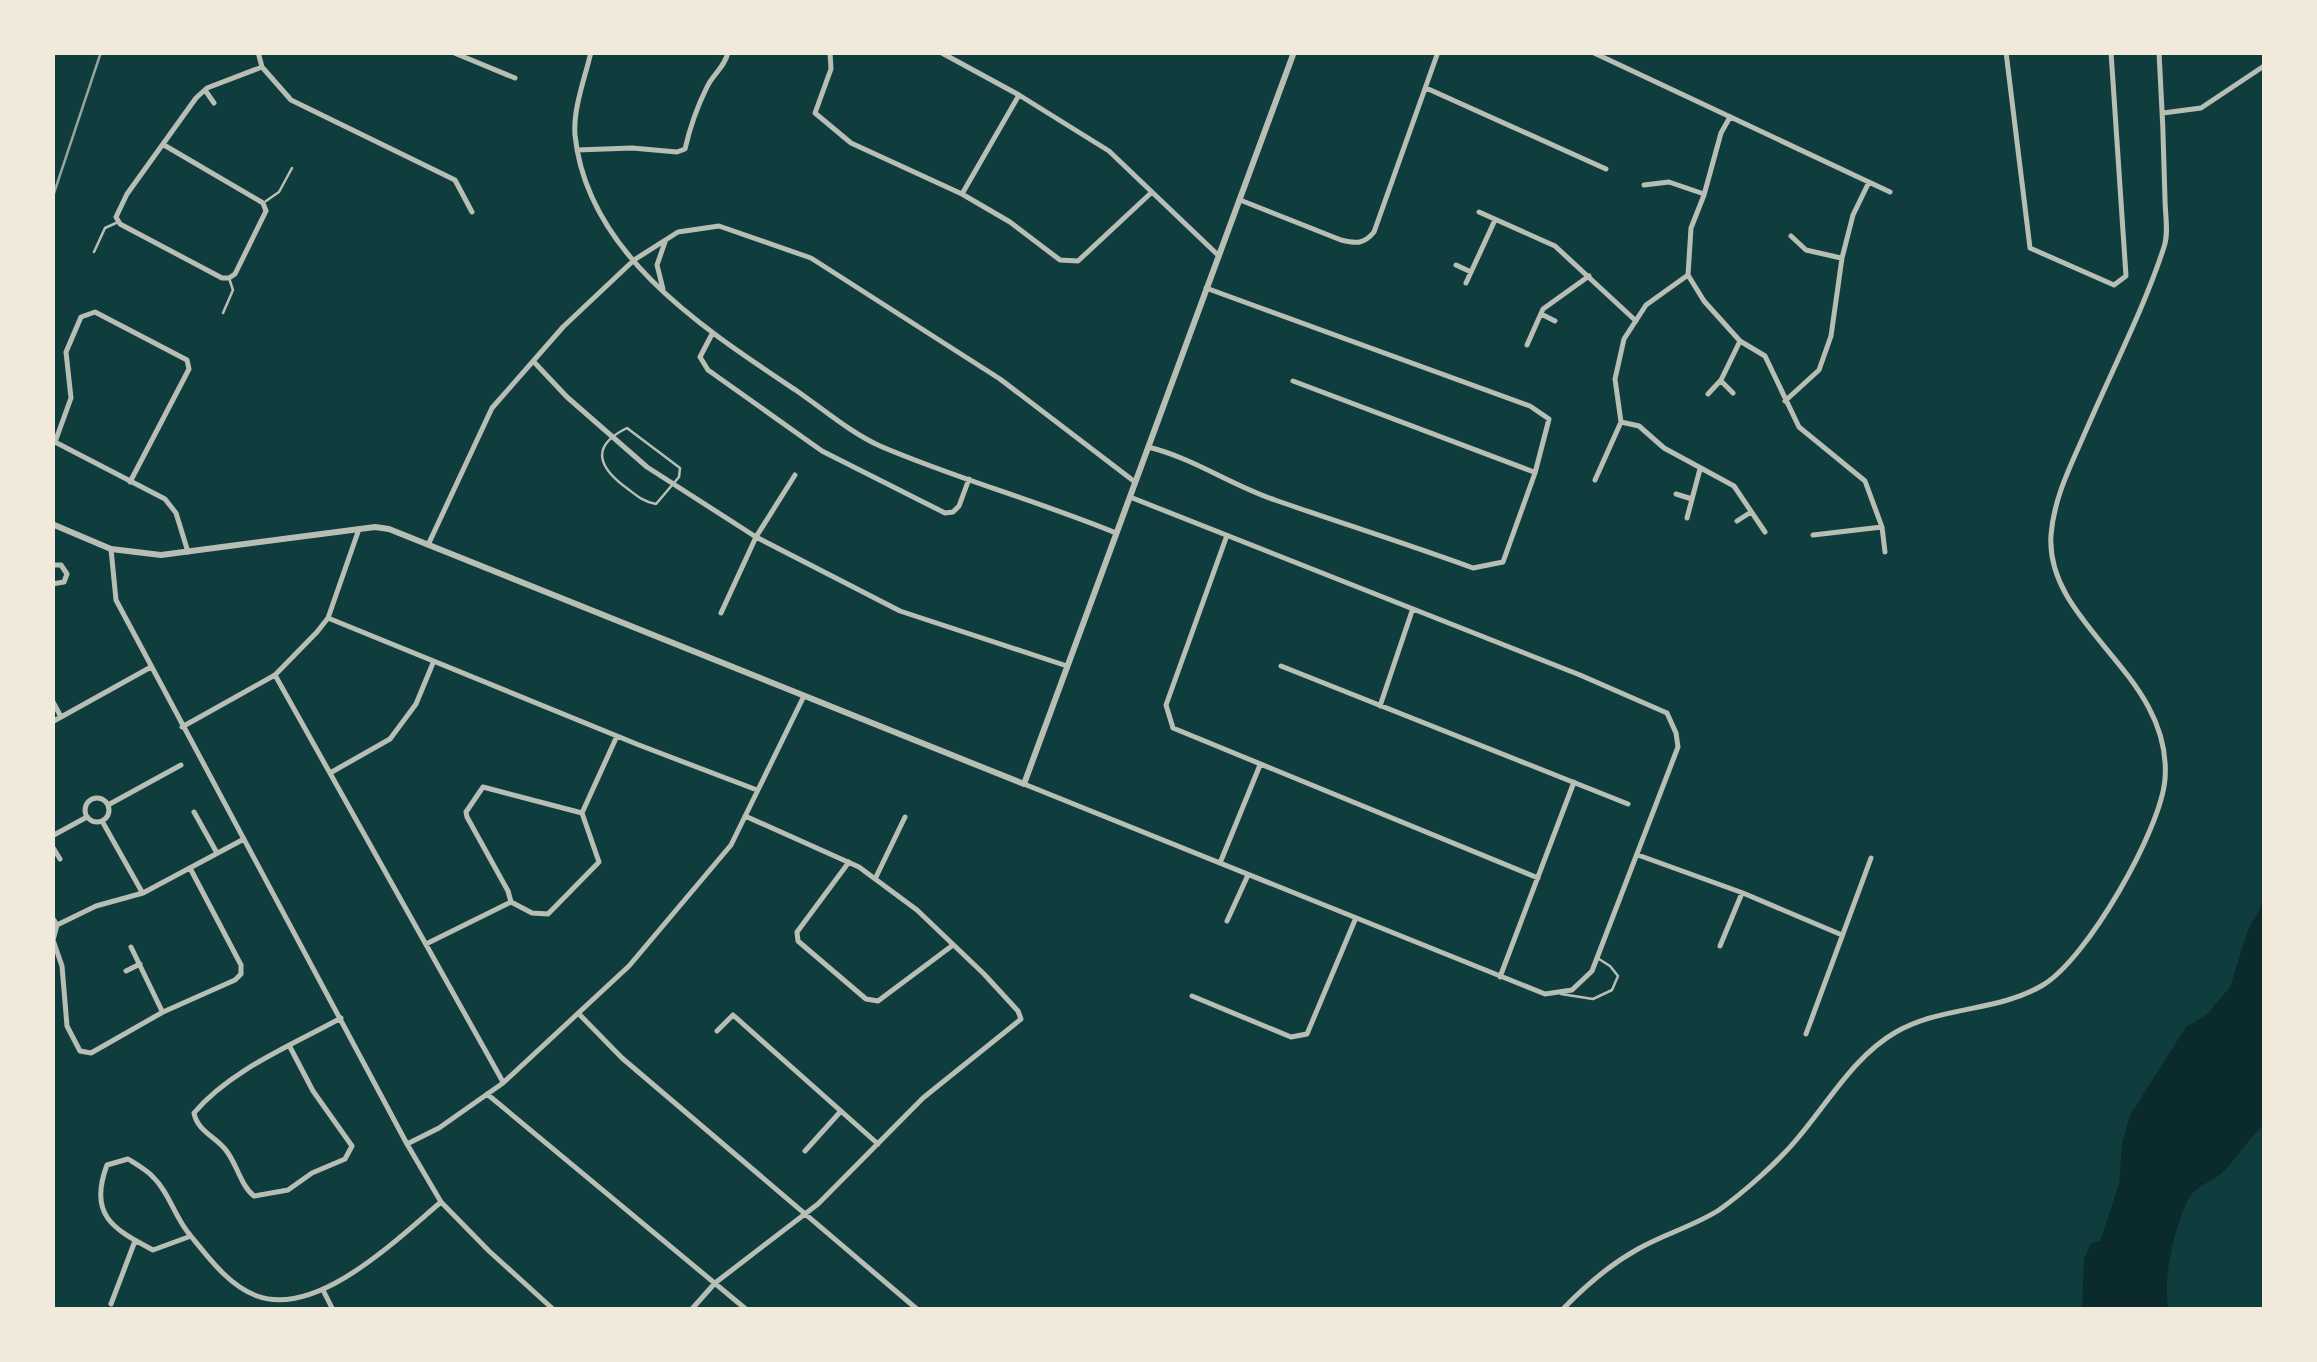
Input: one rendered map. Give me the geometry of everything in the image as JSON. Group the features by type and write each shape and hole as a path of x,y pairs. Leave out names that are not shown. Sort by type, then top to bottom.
{"street":[{"path":"258,52 262,67 290,100 455,180 472,212"},
{"path":"452,52 516,78"},
{"path":"591,52 576,112 583,180 598,213 664,292 712,334 876,444 1116,534"},
{"path":"577,150 686,149 690,123 708,82 727,60 728,52"},
{"path":"830,52 831,69 815,112 851,144 962,194 1010,222 1060,260 1078,261 1152,192"},
{"path":"940,52 1109,151 1219,256"},
{"path":"1024,784 1294,52"},
{"path":"1239,199 1341,240 1356,244 1366,241 1374,232 1438,52"},
{"path":"1592,52 1890,192"},
{"path":"2006,52 2030,248 2114,285 2126,276 2111,52"},
{"path":"1562,1310 1596,1277 1637,1249 1718,1211 1794,1144 1865,1056 1896,1032 1942,1014 2004,1001 2042,986 2063,969 2085,946 2157,813 2165,779 2163,746 2151,711 2140,690 2064,590 2054,564 2051,536 2059,491 2166,243 2159,52"},
{"path":"2163,113 2201,108 2264,66"},
{"path":"164,146 263,203 266,210 235,274 229,278 222,278 118,222 116,217 127,194 205,90 262,67"},
{"path":"1426,88 1606,169"},
{"path":"205,90 214,103"},
{"path":"962,194 1019,95"},
{"path":"1730,117 1721,133 1691,228 1688,276 1704,301 1740,341 1765,356 1799,427 1865,481 1882,527 1886,552"},
{"path":"1644,185 1669,182 1704,195"},
{"path":"1784,401 1820,370 1831,336 1842,258 1853,216 1869,182"},
{"path":"1479,212 1556,246 1636,321"},
{"path":"1466,283 1495,220"},
{"path":"428,545 492,408 563,327 634,260 678,232 719,226 811,258 1000,380 1134,482"},
{"path":"1791,236 1806,250 1842,258"},
{"path":"664,292 658,265 667,239"},
{"path":"1456,265 1471,272"},
{"path":"1527,345 1543,309 1589,276"},
{"path":"1595,480 1621,422 1615,379 1624,339 1646,305 1688,276"},
{"path":"1148,447 1182,456 1208,473 1275,500 1473,568 1502,562 1535,473 1549,420 1530,406 1206,288"},
{"path":"130,482 189,368 187,360 95,312 82,317 66,352 72,398 54,442 164,500 176,513 188,552"},
{"path":"1540,314 1555,321"},
{"path":"712,334 700,357 708,370 822,450 946,513 959,506 969,479"},
{"path":"1708,394 1721,380 1740,341"},
{"path":"533,362 614,438 674,485 756,538 900,612 1067,666"},
{"path":"1721,380 1733,393"},
{"path":"1294,381 1535,473"},
{"path":"1621,422 1639,426 1664,448 1734,486 1764,532"},
{"path":"1687,518 1700,469"},
{"path":"721,613 756,538 795,476"},
{"path":"1676,494 1692,499"},
{"path":"52,524 111,549 145,554 389,529 1500,978 1552,994 1562,994 1581,984 1597,959 1678,747 1667,714 1130,497"},
{"path":"1737,521 1752,512"},
{"path":"1813,535 1882,527"},
{"path":"182,727 275,675 328,618 360,529"},
{"path":"1227,536 1166,705 1173,728 1538,878"},
{"path":"111,549 116,600 407,1144 442,1202 552,1309"},
{"path":"52,565 64,567 67,577 61,584 52,584"},
{"path":"1380,706 1412,611"},
{"path":"328,618 758,790"},
{"path":"330,773 390,739 416,704 434,662"},
{"path":"1281,666 1628,804"},
{"path":"52,722 152,667"},
{"path":"275,675 503,1083"},
{"path":"407,1144 439,1128 503,1083 629,966 730,845 804,696"},
{"path":"52,700 61,717"},
{"path":"582,813 483,786 466,818 511,902 532,913 548,914 599,862 582,813 617,736"},
{"path":"1220,864 1260,764"},
{"path":"108,805 181,765"},
{"path":"1500,978 1574,782"},
{"path":"99,798 108,805 109,812 102,821 92,821 87,816 86,806 91,800 99,798"},
{"path":"194,812 217,853"},
{"path":"52,836 87,816"},
{"path":"691,1310 715,1283 807,1213 923,1098 1021,1019 1018,1011 954,944 918,910 875,878 849,862 745,816"},
{"path":"875,878 905,817"},
{"path":"102,821 142,893"},
{"path":"56,925 96,906 142,893 244,839"},
{"path":"52,846 60,859"},
{"path":"1638,855 1742,893 1842,936"},
{"path":"1806,1034 1871,858"},
{"path":"849,862 796,932 798,941 866,999 878,1001 954,944"},
{"path":"52,918 56,925 53,940 62,966 67,1026 80,1052 91,1053 241,974 241,965 190,868"},
{"path":"1227,921 1248,875"},
{"path":"1720,946 1742,893"},
{"path":"426,944 511,902"},
{"path":"1192,996 1290,1037 1307,1034 1355,920"},
{"path":"130,947 163,1012"},
{"path":"126,972 140,964"},
{"path":"580,1014 634,1068 918,1310"},
{"path":"716,1031 734,1015 878,1144"},
{"path":"290,1047 313,1091 352,1146 345,1159 312,1173 288,1190 254,1196 248,1193 230,1156 197,1124 194,1113 214,1094 290,1047 341,1018"},
{"path":"1809,1026 1818,1030"},
{"path":"487,1094 747,1310"},
{"path":"805,1151 841,1111"},
{"path":"191,1236 152,1250 116,1231 104,1213 100,1182 107,1164 128,1159 155,1178 191,1236 224,1274 264,1298 288,1300 322,1289 370,1261 442,1202"},
{"path":"111,1304 135,1241"},
{"path":"322,1289 333,1310"},
{"path":"261,1310 264,1298"}],"lane":[{"path":"263,203 279,192 292,168"},
{"path":"94,252 105,228 118,222"},
{"path":"222,313 233,290 229,278"},
{"path":"621,430 632,430 678,465 681,474 674,485 660,502 651,504 610,476 602,460 621,430"},
{"path":"1562,994 1593,998 1612,990 1617,982 1615,972 1597,959"}],"water":[{"path":"2264,901 2264,1125 2223,1172 2194,1192 2185,1205 2168,1268 2169,1309 2082,1309 2084,1259 2091,1243 2100,1241 2119,1184 2122,1144 2130,1115 2186,1027 2207,1014 2230,987 2248,930"}],"railway":[{"path":"52,199 101,52"}]}
